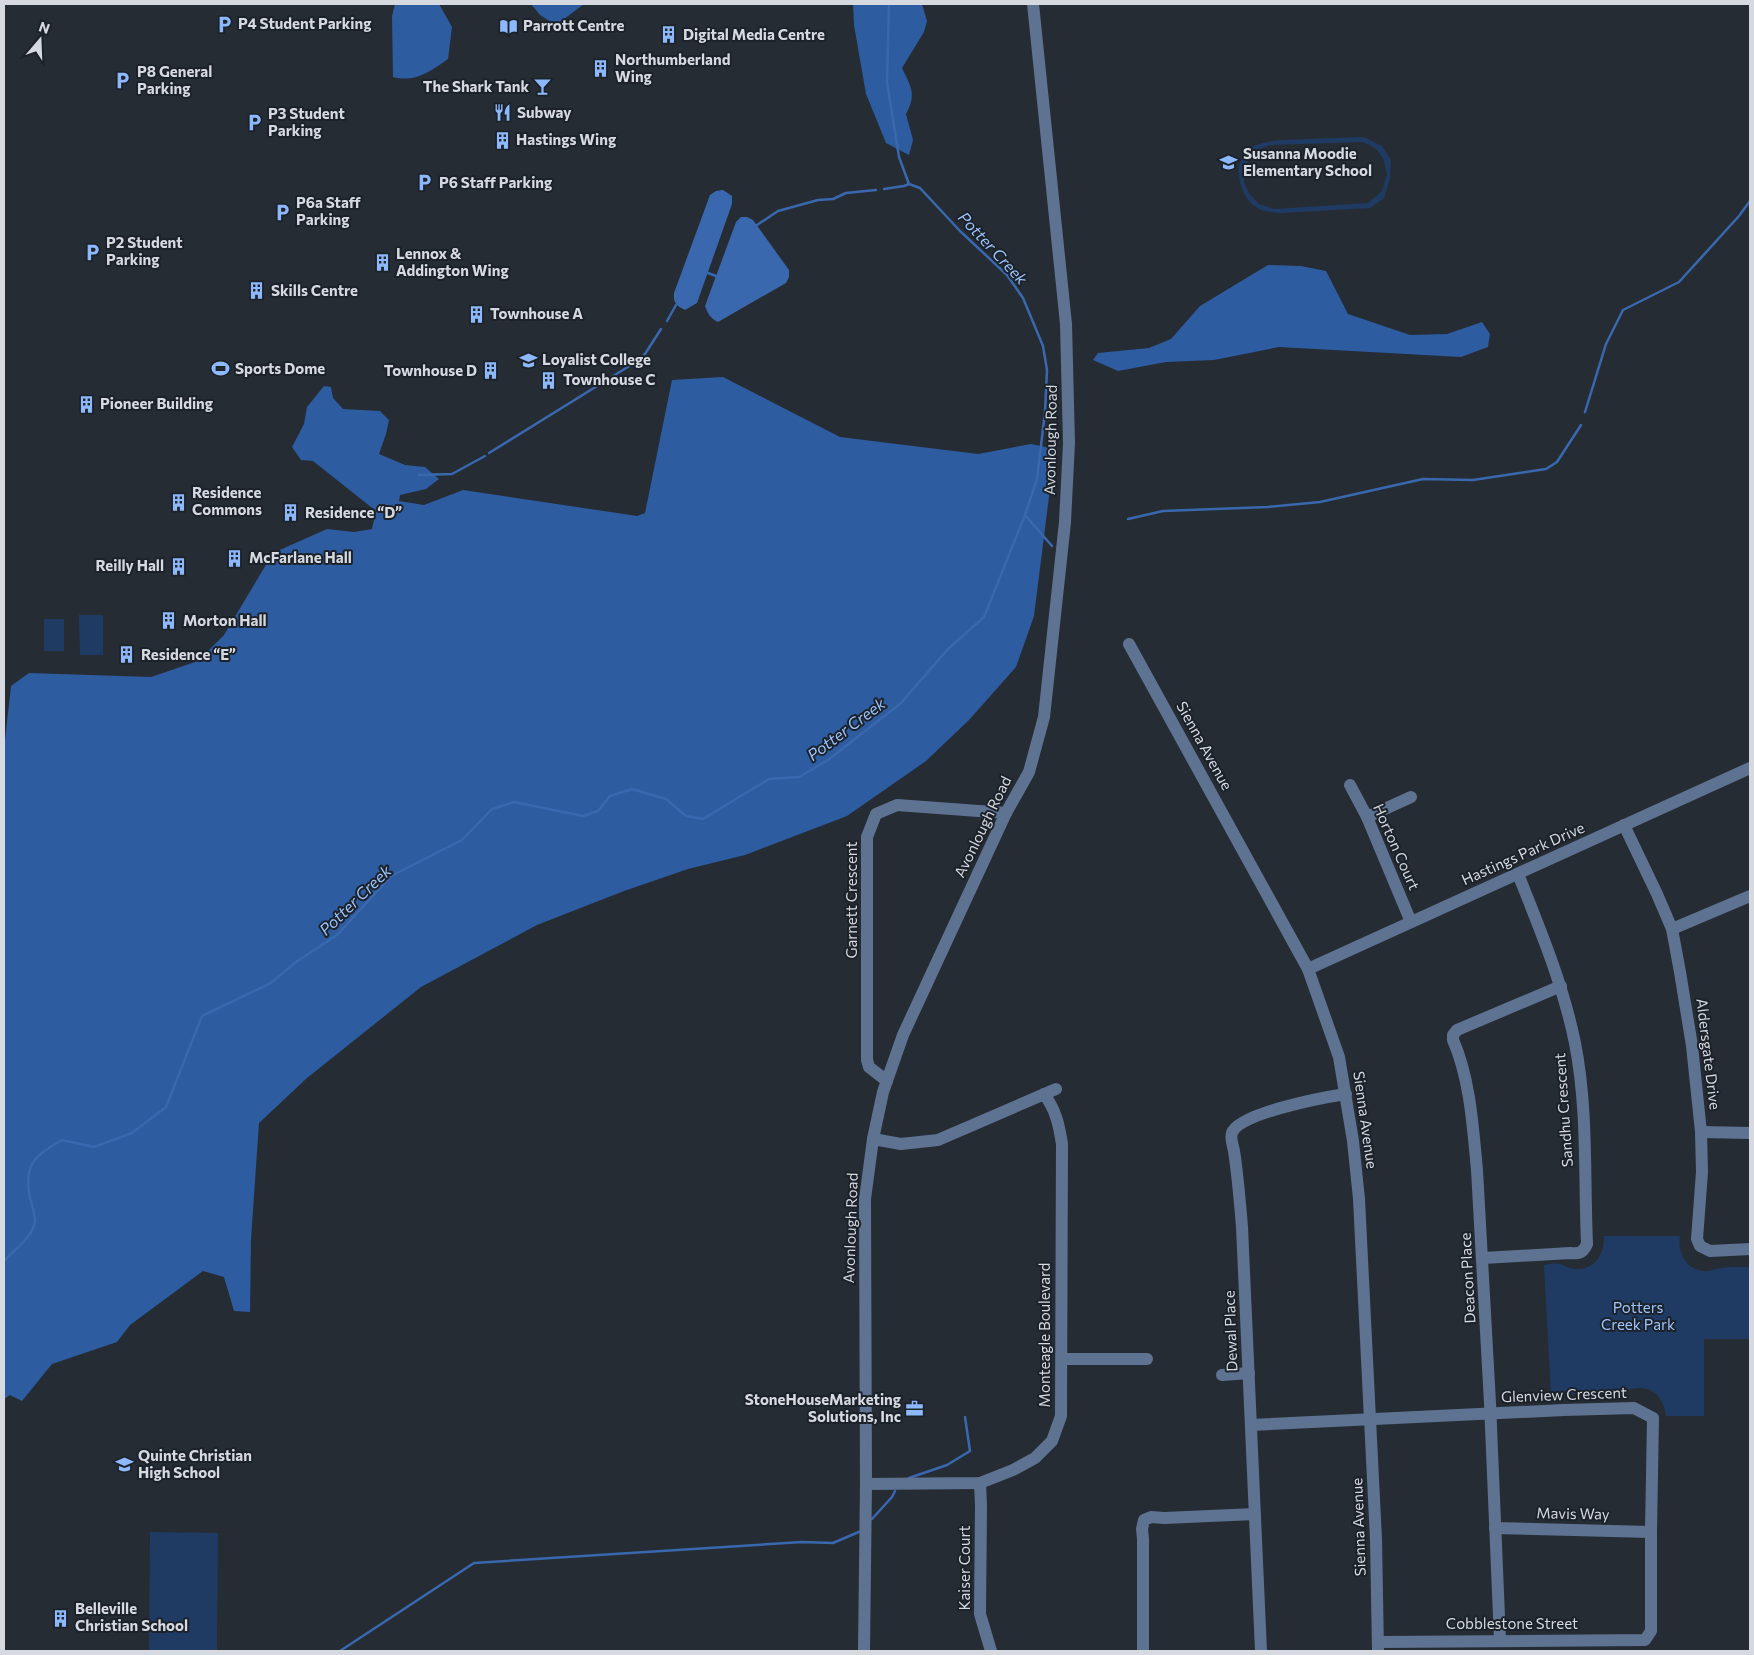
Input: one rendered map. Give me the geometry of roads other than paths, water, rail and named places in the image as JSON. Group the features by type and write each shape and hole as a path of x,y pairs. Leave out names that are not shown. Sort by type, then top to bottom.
{"street":[{"name":"Avonlough Road","path":"864,1651 866,1484 865,1199 873,1139 887,1081 903,1035 1006,812 1029,772 1044,717 1066,522 1069,443 1066,324 1033,4"},
{"name":"Sienna Avenue","path":"1129,644 1308,969 1339,1057 1346,1094 1359,1199 1371,1419 1378,1646"},
{"name":"Hastings Park Drive","path":"1308,969 1750,768"},
{"name":"Horton Court","path":"1350,785 1367,817 1412,922"},
{"path":"1367,817 1411,797"},
{"name":"Garnett Crescent","path":"887,1081 869,1067 867,1060 867,837 876,814 897,805 1006,812"},
{"name":"Aldersgate Drive","path":"1624,826 1672,929 1680,972 1701,1132 1702,1172 1698,1239 1700,1246 1710,1251 1750,1249"},
{"name":"Sandhu Crescent","path":"1483,1258 1579,1254 1587,1244 1582,1091 1575,1044 1561,986 1518,874"},
{"path":"1672,929 1750,896"},
{"name":"Deacon Place","path":"1500,1640 1483,1258 1474,1136 1465,1082 1453,1035 1457,1030 1561,986"},
{"name":"Monteagle Boulevard","path":"866,1484 980,1483 1013,1470 1035,1458 1052,1441 1061,1416 1062,1144 1050,1091 938,1140 901,1144 873,1139"},
{"name":"Dewal Place","path":"1260,1651 1242,1227 1238,1175 1231,1134 1234,1128 1242,1123 1294,1103 1346,1094"},
{"path":"1701,1132 1750,1132"},
{"path":"1062,1359 1146,1359"},
{"path":"1222,1375 1249,1374"},
{"name":"Glenview Crescent","path":"1251,1425 1634,1408 1653,1418 1651,1631 1645,1640"},
{"name":"Kaiser Court","path":"980,1483 980,1614 991,1651"},
{"path":"1143,1651 1142,1529 1144,1520 1152,1517 1255,1514"},
{"name":"Mavis Way","path":"1495,1528 1651,1532"},
{"name":"Cobblestone Street","path":"1378,1646 1500,1640 1645,1640"}],"waterway":[{"name":"Potter Creek","path":"4,1261 27,1238 34,1227 35,1218 30,1198 28,1177 33,1162 38,1156 62,1140 94,1147 132,1133 166,1107 202,1016 271,983 296,962 337,935 391,876 462,840 492,809 514,802 583,816 598,811 610,796 632,789 666,799 686,816 703,819 769,779 799,777 828,760 901,703 947,650 984,617 1025,515 1037,479 1045,412 1047,370 1043,346 1023,298 1007,275 960,231 920,188 909,184 899,157 887,82 889,4"},
{"path":"884,189 909,184"},
{"path":"757,225 778,211 818,200 833,199 846,193 876,190"},
{"path":"1585,412 1606,344 1623,310 1679,282 1739,216 1750,201"},
{"path":"708,273 716,276"},
{"path":"667,321 676,305"},
{"path":"489,453 639,360 661,329"},
{"path":"1128,519 1163,511 1268,507 1320,502 1423,479 1473,480 1546,469 1557,462 1581,425"},
{"path":"419,475 452,474 485,456"},
{"path":"1025,515 1052,546"},
{"path":"909,1478 947,1465 970,1451 965,1417"},
{"path":"872,1519 895,1491"},
{"path":"340,1651 474,1563 802,1542 833,1543 861,1531"}],"place":[{"name":"P4 Student Parking","path":"224,24"},
{"name":"Parrott Centre","path":"509,26"},
{"name":"Digital Media Centre","path":"669,35"},
{"name":"Northumberland Wing","path":"601,69"},
{"name":"P8 General Parking","path":"123,81"},
{"name":"The Shark Tank","path":"543,87"},
{"name":"Subway","path":"503,113"},
{"name":"P3 Student Parking","path":"254,123"},
{"name":"Hastings Wing","path":"502,140"},
{"name":"Susanna Moodie Elementary School","path":"1229,163"},
{"name":"P6 Staff Parking","path":"425,183"},
{"name":"P6a Staff Parking","path":"282,212"},
{"name":"P2 Student Parking","path":"92,252"},
{"name":"Lennox & Addington Wing","path":"382,263"},
{"name":"Skills Centre","path":"257,291"},
{"name":"Townhouse A","path":"476,314"},
{"name":"Loyalist College","path":"528,360"},
{"name":"Sports Dome","path":"221,369"},
{"name":"Townhouse D","path":"491,371"},
{"name":"Townhouse C","path":"549,380"},
{"name":"Pioneer Building","path":"86,404"},
{"name":"Residence Commons","path":"178,502"},
{"name":"Residence “D”","path":"291,513"},
{"name":"McFarlane Hall","path":"235,558"},
{"name":"Reilly Hall","path":"178,566"},
{"name":"Morton Hall","path":"169,621"},
{"name":"Residence “E”","path":"127,655"},
{"name":"StoneHouseMarketing Solutions, Inc","path":"915,1409"},
{"name":"Quinte Christian High School","path":"124,1465"},
{"name":"Belleville Christian School","path":"61,1618"}],"park label":[{"name":"Potters Creek Park","path":"1638,1316"}]}
